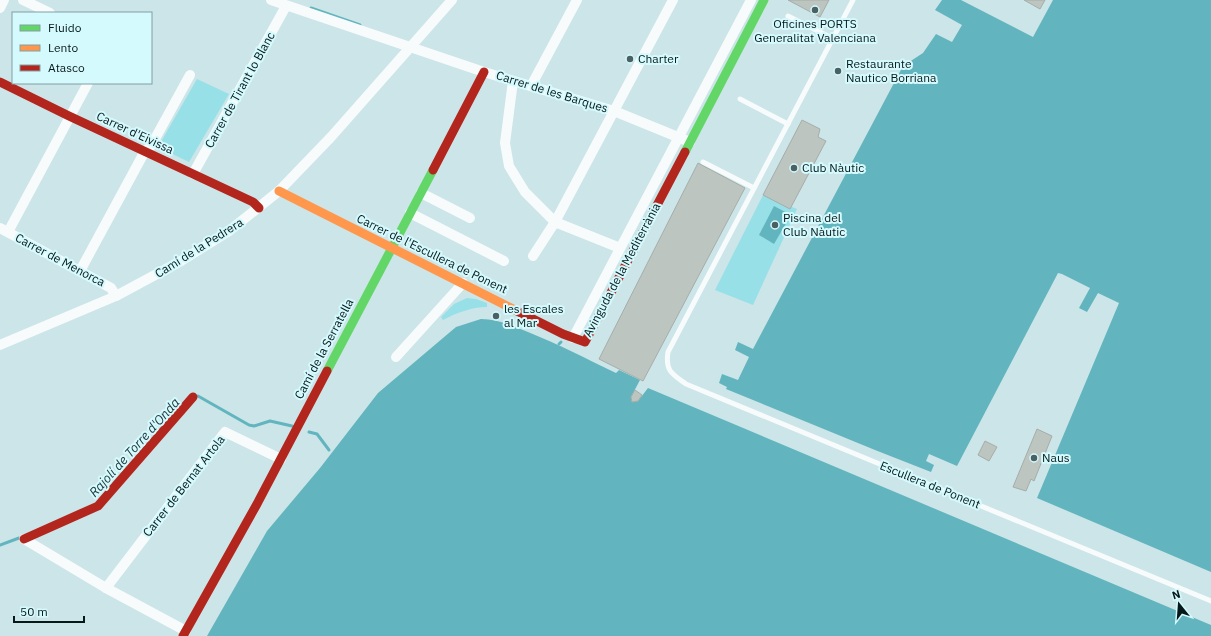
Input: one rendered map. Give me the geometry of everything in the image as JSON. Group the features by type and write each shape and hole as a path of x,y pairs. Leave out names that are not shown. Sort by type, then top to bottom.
{"street":[{"path":"0,8 4,0"},
{"path":"23,0 48,12"},
{"name":"Carrer de les Barques","path":"271,0 484,72 614,111 690,142"},
{"name":"Camí de la Pedrera","path":"0,345 116,296 181,262 229,231 279,191 331,138 452,0"},
{"path":"531,86 577,0"},
{"path":"533,256 556,222 673,0"},
{"name":"Avinguda de la Mediterrània","path":"751,0 573,338 585,342 764,0"},
{"name":"Carrer de Tirant lo Blanc","path":"193,174 286,6"},
{"name":"Camí de la Serratella","path":"184,634 257,504 484,72"},
{"path":"80,271 145,151 151,146 190,76"},
{"path":"513,81 505,143 509,166 525,192 556,222 620,248"},
{"name":"Carrer d'Eivissa","path":"0,82 253,202 259,208"},
{"path":"4,230 87,84"},
{"name":"Carrer de l'Escullera de Ponent","path":"279,191 573,338"},
{"path":"421,193 470,218"},
{"path":"410,213 504,261"},
{"name":"Carrer de Menorca","path":"4,230 110,288 116,296"},
{"path":"396,357 463,283"},
{"path":"24,539 98,506 193,397"},
{"name":"Carrer de Bernat Artola","path":"106,588 224,432 281,459"},
{"path":"24,539 184,634"}],"lane":[{"path":"703,162 754,188 852,0"},
{"path":"788,16 832,38"},
{"path":"740,99 788,124"},
{"name":"Escullera de Ponent","path":"754,188 668,352 666,363 673,375 686,384 1211,601"}],"shaded area":[{"path":"942,0 961,0 1033,37 1053,0 1211,0 1211,572 1037,498 1119,303 1098,293 1087,312 1079,308 1090,288 1062,274 1058,273 957,466 929,454 926,461 934,465 931,472 726,389 727,387 719,383 722,374 738,380 749,357 735,350 738,342 753,349 903,66 923,53 936,34 952,42 962,25 935,10"},
{"path":"197,79 229,94 189,162 158,147"},
{"path":"763,195 797,209 753,305 715,290"},
{"name":"Piscina del Club Nàutic","path":"774,206 791,215 774,244 759,235"},
{"path":"467,298 476,299 487,303 487,307 464,311 443,320 441,317 454,304"},
{"path":"481,319 493,320 511,325 616,373 619,370 640,380 631,397 632,402 638,401 648,388 1211,625 1211,636 207,636 267,531 320,468 378,393 456,327"}],"building":[{"name":"Oficines PORTS Generalitat Valenciana","path":"788,0 829,0 820,17"},
{"path":"1024,0 1045,0 1040,9"},
{"name":"Club Nàutic","path":"802,120 820,129 818,137 826,141 790,209 763,195"},
{"path":"698,163 745,188 643,381 599,359"},
{"path":"635,390 642,395 638,401 632,402 631,397"},
{"name":"Naus","path":"1037,429 1052,436 1034,481 1031,479 1026,491 1013,487"},
{"path":"985,441 997,447 989,461 978,455"}],"waterway":[{"path":"311,8 360,25"},
{"name":"Rajolí de Torre d'Onda","path":"198,396 249,425 254,426 270,421 292,426"},
{"path":"309,432 317,434 329,450"},
{"name":"Rajolí de Torre d'Onda","path":"0,545 19,538"}],"traffic: fast":[{"path":"685,152 764,0"},
{"path":"327,371 433,170"}],"traffic: slow":[{"path":"279,191 517,311"}],"traffic: jam":[{"path":"433,170 484,72"},
{"path":"0,82 253,202 259,208"},
{"path":"517,311 563,334 585,342 685,152"},
{"path":"183,636 257,504 327,371"},
{"path":"24,539 98,506 193,397"}],"place":[{"name":"Oficines PORTS Generalitat Valenciana","path":"815,10"},
{"name":"Charter","path":"630,59"},
{"name":"Restaurante Nautico Borriana","path":"838,71"},
{"name":"Club Nàutic","path":"794,168"},
{"name":"Piscina del Club Nàutic","path":"775,225"},
{"name":"les Escales al Mar","path":"496,316"},
{"name":"Naus","path":"1034,458"}]}
